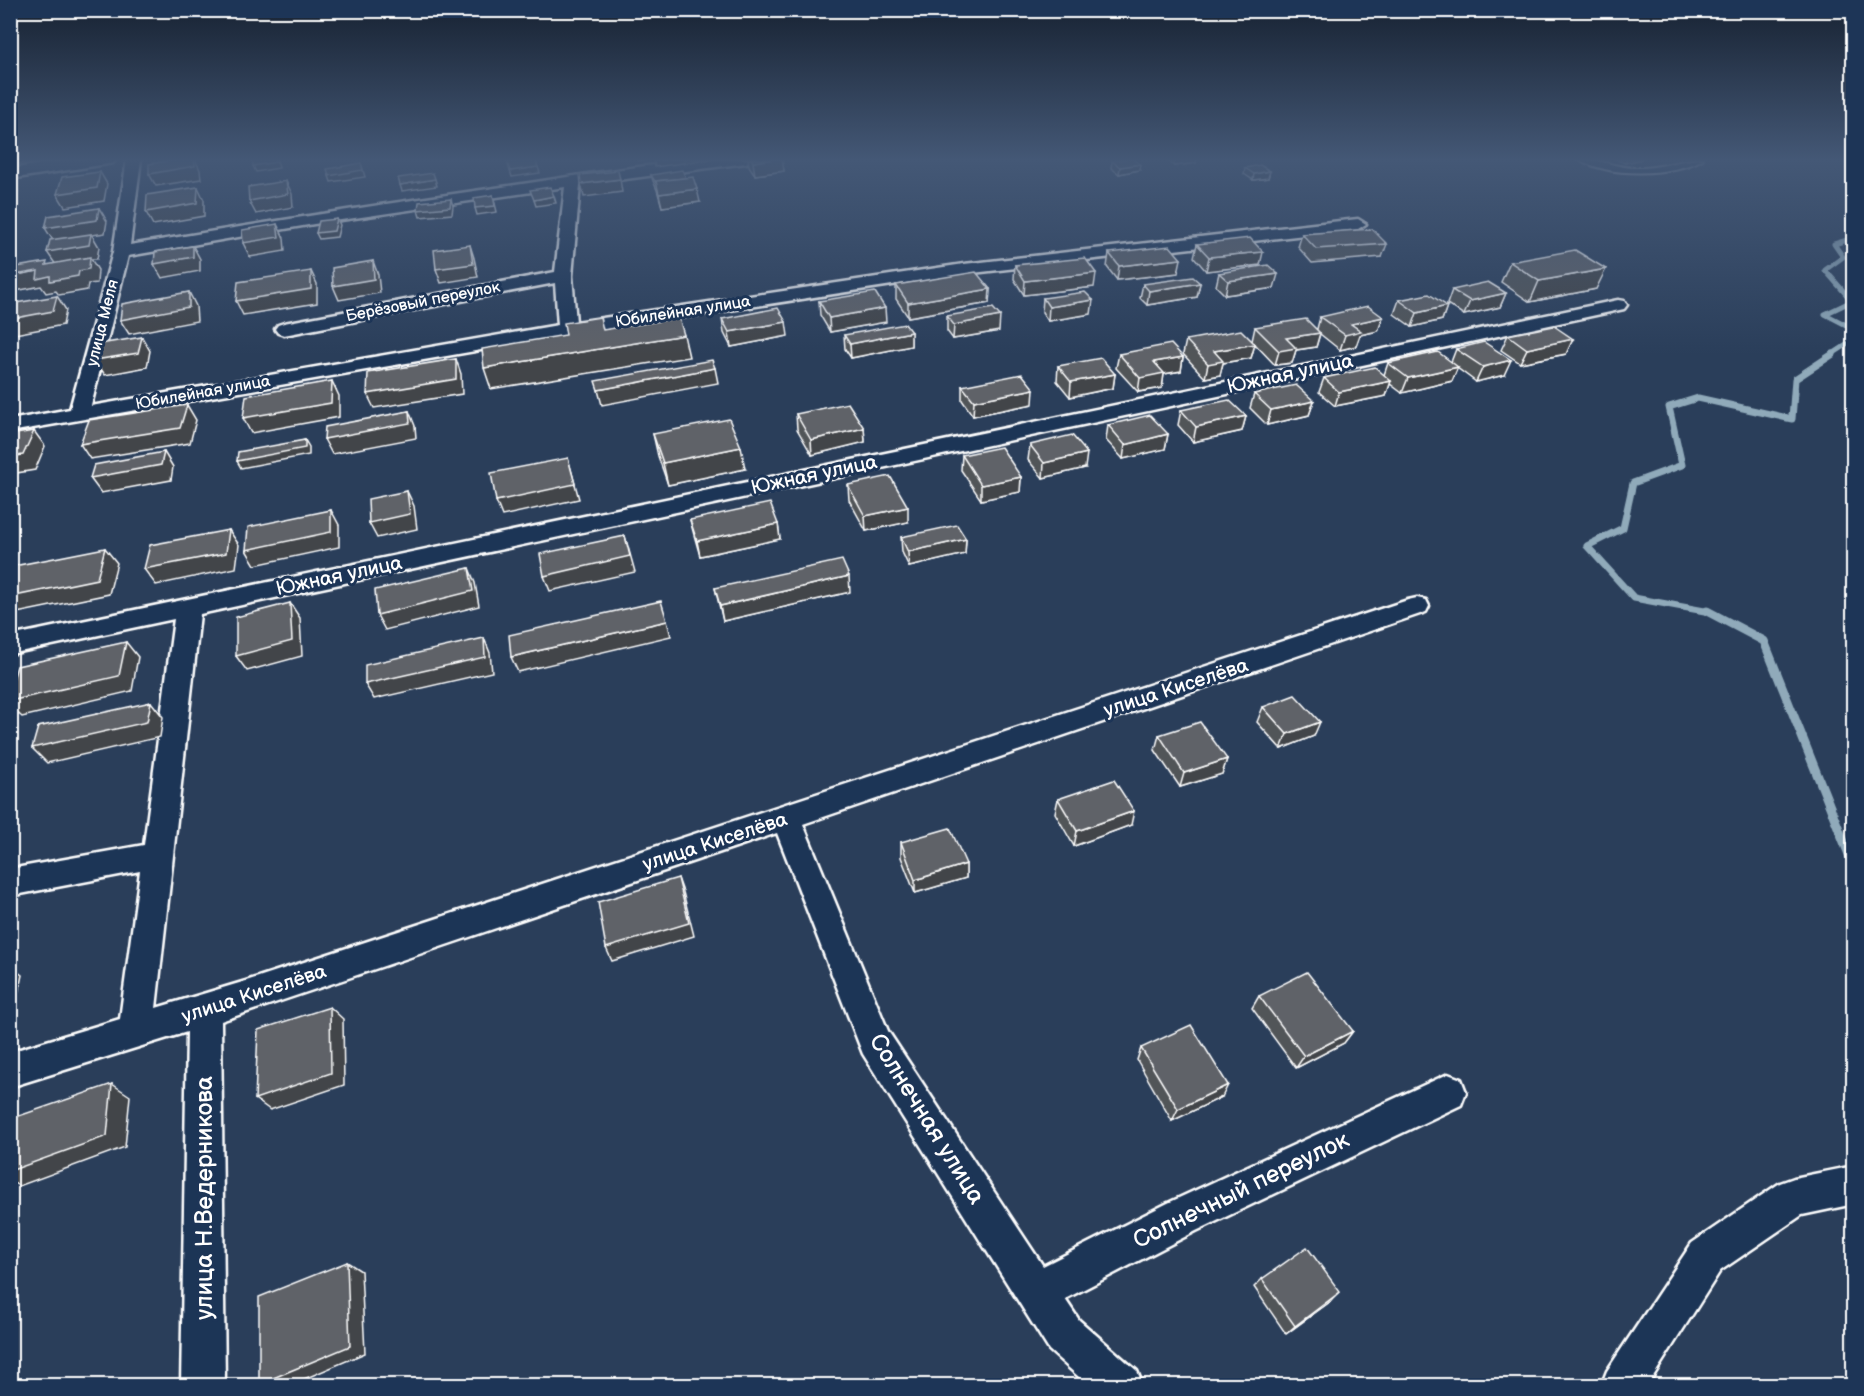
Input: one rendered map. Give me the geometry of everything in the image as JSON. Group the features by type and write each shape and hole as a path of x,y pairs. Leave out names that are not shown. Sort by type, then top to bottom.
{"street":[{"name":"улица Меля","path":"79,414 121,252 125,224"},
{"path":"121,252 284,224"},
{"path":"567,329 563,276 568,224"},
{"name":"Юбилейная улица","path":"10,426 567,329 964,269 1357,224"},
{"name":"Берёзовый переулок","path":"284,328 563,276"},
{"name":"Южная улица","path":"10,645 1618,305"},
{"name":"улица Киселёва","path":"10,1070 204,1010 1417,606"},
{"path":"136,1031 188,608"},
{"name":"Солнечная улица","path":"786,818 875,1042 1064,1335 1122,1386"},
{"path":"10,883 158,855"},
{"name":"улица Н.Ведерникова","path":"203,1386 204,1010"},
{"name":"Солнечный переулок","path":"1036,1292 1182,1217 1448,1092"},
{"path":"1622,1386 1706,1257 1794,1197 1854,1185"}],"building":[{"path":"46,224 70,224 45,228"},
{"path":"277,224 279,237 243,243 242,230"},
{"path":"318,224 336,224 334,231 316,233"},
{"path":"1372,229 1387,244 1316,249 1302,234"},
{"path":"91,234 89,245 47,252 50,240"},
{"path":"1250,238 1263,252 1209,257 1197,244"},
{"path":"470,245 473,264 436,269 434,250"},
{"path":"193,246 193,257 154,264 155,252"},
{"path":"1170,246 1181,259 1119,266 1109,253"},
{"path":"1575,250 1606,269 1539,281 1510,262"},
{"path":"90,257 89,269 79,271 78,276 50,281 50,276 37,279 38,271 10,276 10,268 47,262 46,265"},
{"path":"1085,258 1096,273 1025,281 1015,265"},
{"path":"373,261 374,279 333,286 332,268"},
{"path":"1268,265 1278,274 1228,281 1219,273"},
{"path":"311,271 311,289 236,301 238,282"},
{"path":"976,272 990,289 908,303 896,285"},
{"path":"1193,277 1200,283 1149,291 1143,284"},
{"path":"1488,282 1506,293 1470,301 1452,290"},
{"path":"189,292 189,307 120,320 122,304"},
{"path":"875,292 885,308 829,318 819,301"},
{"path":"1085,292 1093,300 1049,307 1043,298"},
{"path":"1429,294 1447,306 1417,313 1399,300"},
{"path":"57,296 53,311 10,319 10,304"},
{"path":"1368,306 1383,317 1351,324 1361,331 1345,335 1320,317"},
{"path":"778,308 786,322 729,332 722,319"},
{"path":"993,308 1000,316 954,325 947,316"},
{"path":"600,317 603,330 679,318 684,335 484,368 482,349 566,335 564,323"},
{"path":"1306,319 1320,333 1286,338 1296,348 1279,351 1255,327"},
{"path":"905,324 911,332 850,344 844,335"},
{"path":"1554,326 1573,339 1527,349 1508,335"},
{"path":"1241,330 1255,344 1214,351 1223,361 1208,364 1186,340"},
{"path":"142,337 138,353 95,360 100,344"},
{"path":"1484,342 1511,360 1483,367 1456,349"},
{"path":"1171,344 1183,357 1154,362 1164,373 1140,378 1119,354"},
{"path":"1438,352 1458,367 1408,378 1388,363"},
{"path":"1101,358 1115,374 1071,382 1058,366"},
{"path":"456,359 456,379 367,394 368,373"},
{"path":"712,360 715,368 598,390 595,381"},
{"path":"1375,367 1391,381 1339,392 1324,378"},
{"path":"1022,374 1034,389 974,401 962,386"},
{"path":"332,381 331,403 243,418 246,396"},
{"path":"1296,385 1314,401 1271,410 1254,394"},
{"path":"1229,400 1246,416 1196,427 1181,410"},
{"path":"848,403 864,428 811,440 796,414"},
{"path":"187,405 180,428 80,444 89,420"},
{"path":"409,411 410,423 324,439 325,427"},
{"path":"1150,415 1168,434 1125,445 1108,425"},
{"path":"729,419 741,447 663,463 653,434"},
{"path":"34,431 23,455 10,457 10,435"},
{"path":"1072,435 1087,453 1044,463 1030,445"},
{"path":"305,440 305,448 237,461 238,452"},
{"path":"1001,447 1021,477 981,485 962,455"},
{"path":"164,452 161,465 90,478 94,465"},
{"path":"568,458 575,484 496,501 491,473"},
{"path":"890,476 908,507 865,516 848,485"},
{"path":"407,491 410,514 369,523 368,499"},
{"path":"770,503 778,524 697,541 690,520"},
{"path":"331,510 331,532 246,550 248,527"},
{"path":"957,525 966,539 908,552 901,537"},
{"path":"229,530 226,553 144,569 150,545"},
{"path":"625,536 630,556 544,576 540,554"},
{"path":"105,548 97,579 10,597 10,576 14,566"},
{"path":"842,560 849,576 720,606 715,588"},
{"path":"469,568 473,591 377,615 375,590"},
{"path":"661,601 667,621 511,657 509,635"},
{"path":"290,603 292,641 236,656 236,617"},
{"path":"484,638 485,657 365,684 365,665"},
{"path":"126,642 119,676 10,701 10,690 17,666"},
{"path":"1295,695 1320,722 1287,734 1263,707"},
{"path":"151,702 147,722 32,748 38,727"},
{"path":"1200,722 1227,759 1184,773 1159,735"},
{"path":"1114,780 1134,811 1077,831 1058,799"},
{"path":"950,828 966,864 915,880 901,842"},
{"path":"678,878 689,923 606,948 598,902"},
{"path":"1307,972 1353,1031 1304,1056 1259,996"},
{"path":"330,1007 331,1073 255,1099 258,1030"},
{"path":"1191,1025 1228,1085 1178,1109 1141,1048"},
{"path":"112,1084 107,1136 10,1171 10,1119"},
{"path":"1307,1247 1340,1292 1295,1326 1262,1279"},
{"path":"347,1262 350,1346 259,1384 259,1297"}],"waterway":[{"path":"1854,238 1834,244 1843,257 1825,270 1852,301 1825,314 1854,329"},
{"path":"1831,355 1854,340"},
{"path":"1708,612 1634,598 1587,546 1623,528 1633,483 1682,465 1669,407 1698,398 1792,419 1795,379 1833,354"},
{"path":"1708,612 1764,641 1854,867"}]}
